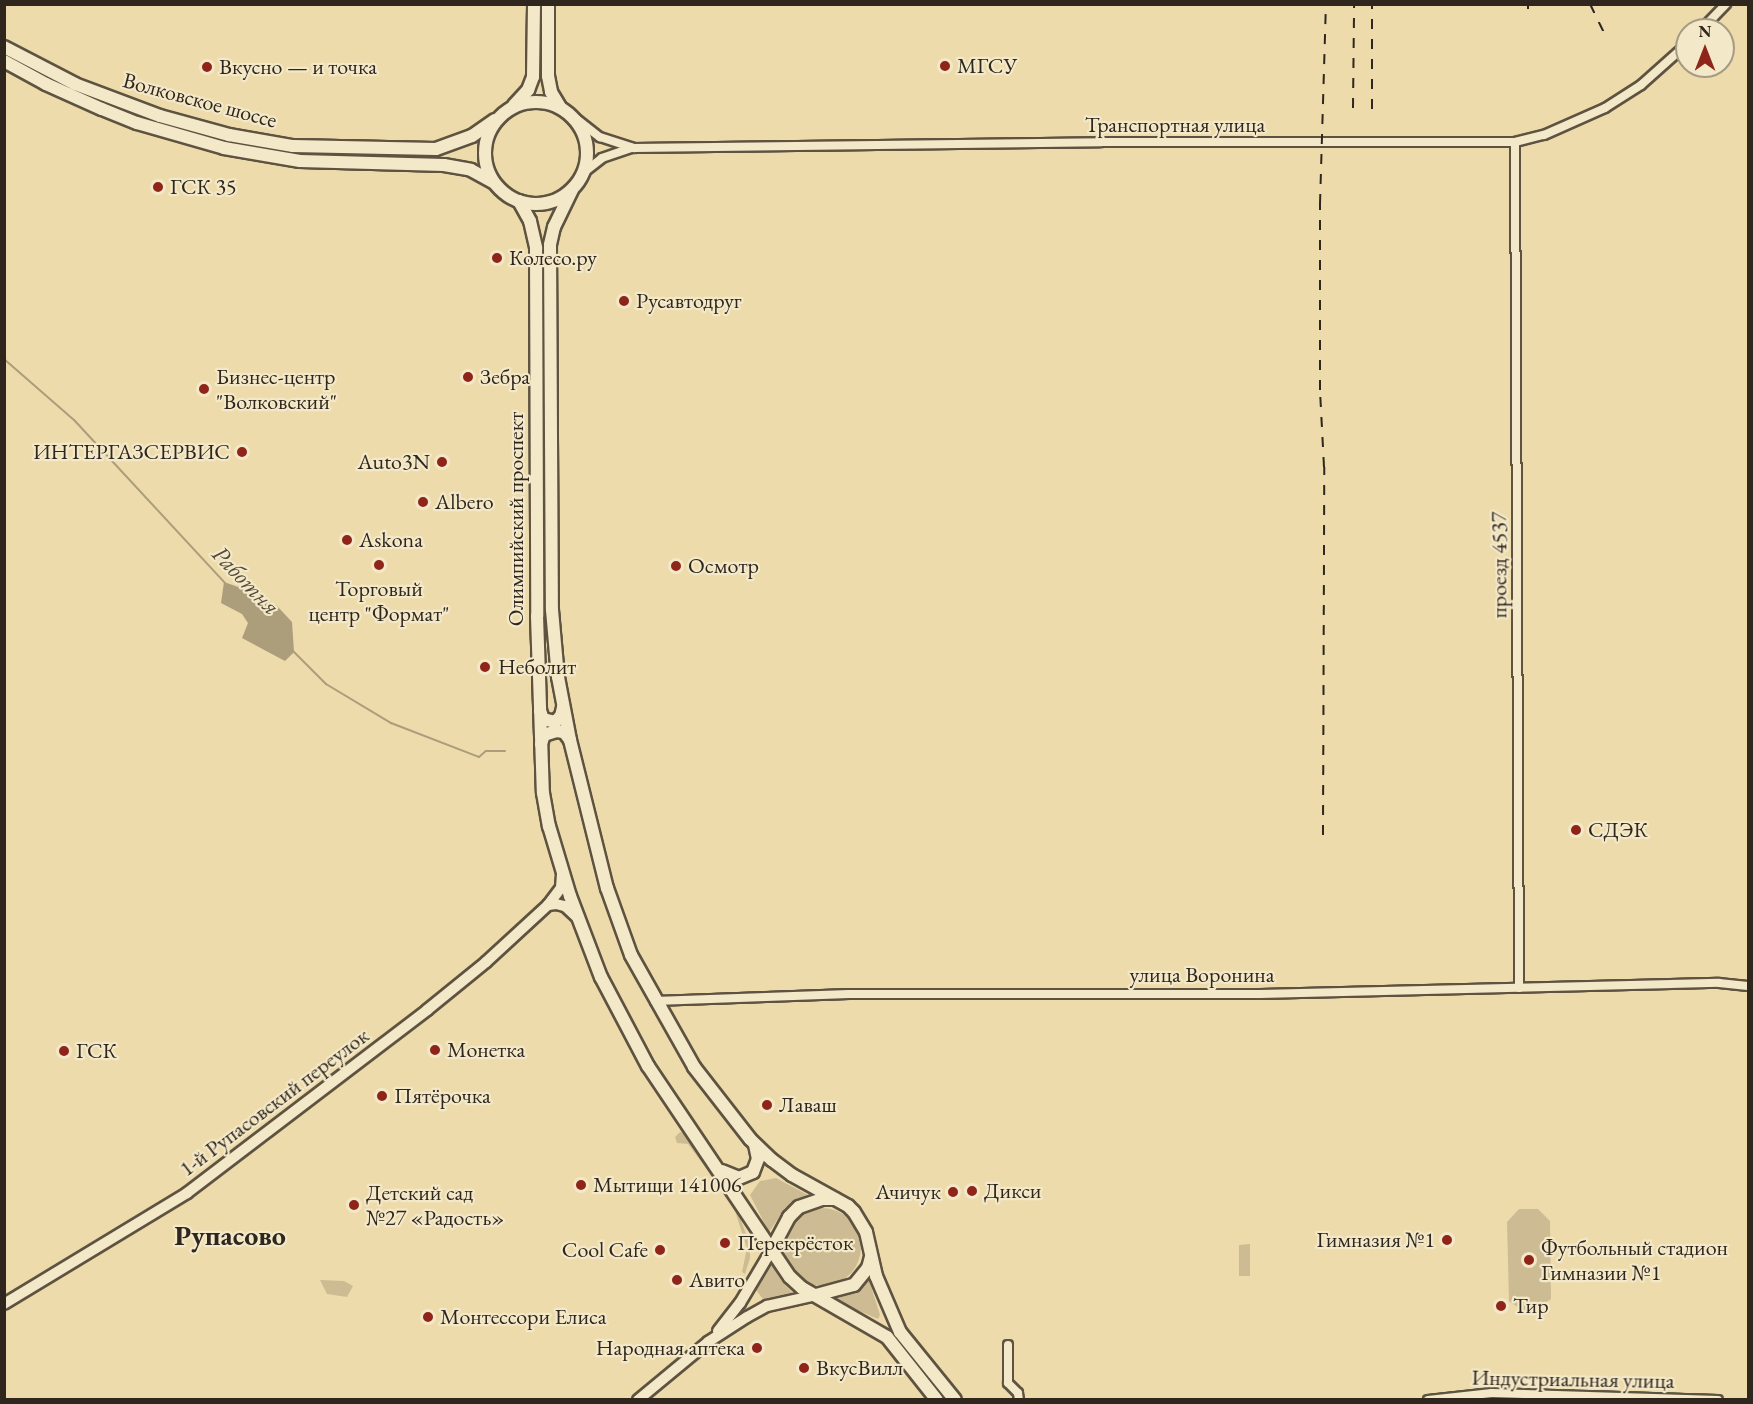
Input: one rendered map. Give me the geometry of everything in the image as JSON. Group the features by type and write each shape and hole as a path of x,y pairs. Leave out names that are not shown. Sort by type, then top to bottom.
{"main road":[{"path":"534,4 533,77 528,90 495,120 485,145 486,162 494,182 503,192 519,201 546,203 562,198 572,190 583,173 585,146 582,130 574,117 561,107 551,92 548,76 548,4"},
{"name":"Волковское шоссе","path":"4,47 75,84 160,116 229,135 293,146 357,150 436,149 472,136 495,120"},
{"name":"Волковское шоссе","path":"4,61 102,110 137,123 224,148 300,160 444,165 471,170 494,182"},
{"path":"513,106 536,102 561,107"},
{"name":"Олимпийский проспект","path":"572,190 554,227 550,245 552,594 563,707 619,924 655,1001 694,1067 755,1144 792,1175 854,1212 871,1247 876,1276 900,1332 955,1400"},
{"name":"Олимпийский проспект","path":"519,201 530,220 536,248 539,710 546,814 562,873 578,918 620,1016 648,1066 721,1170 790,1277 887,1337 937,1400"},
{"path":"539,710 543,719 555,722 561,716 563,707"},
{"path":"541,745 542,738 551,732 564,732 570,740"},
{"path":"721,1170 739,1178 753,1172 758,1160 755,1144"},
{"path":"772,1249 789,1217 799,1207 822,1199 836,1200"},
{"path":"816,1295 854,1285 868,1268 871,1247"}],"street":[{"path":"1713,18 1726,4"},
{"name":"Транспортная улица","path":"583,173 602,158 634,148 1101,142 1515,142 1544,135 1605,108 1641,86 1675,55"},
{"name":"Транспортная улица","path":"574,117 600,137 634,148"},
{"name":"проезд 4537","path":"1515,142 1519,988"},
{"name":"1-й Рупасовский переулок","path":"4,1304 187,1193 427,1010 486,962 548,905 561,888 562,873"},
{"path":"548,905 556,903 566,906 578,918"},
{"name":"улица Воронина","path":"655,1001 849,994 1260,994 1719,983 1749,986"},
{"path":"708,1342 731,1316 772,1249"},
{"path":"638,1400 708,1342 767,1306 816,1295"},
{"path":"1008,1345 1008,1383 1018,1393 1019,1400"},
{"name":"Индустриальная улица","path":"1428,1400 1492,1393 1718,1400"}],"shaded area":[{"path":"224,582 244,589 277,606 292,622 294,652 285,661 242,638 248,623 242,614 221,603"},
{"path":"680,1132 685,1133 734,1201 750,1245 750,1258 745,1274 742,1272 747,1248 735,1211 688,1144 677,1143 675,1137"},
{"path":"776,1178 808,1195 785,1208 769,1232 750,1195 760,1181"},
{"path":"822,1208 837,1211 854,1225 861,1247 858,1262 844,1279 822,1286 807,1283 790,1269 783,1247 786,1232 800,1215"},
{"name":"Футбольный стадион Гимназии №1","path":"1519,1209 1538,1209 1550,1221 1551,1299 1536,1309 1522,1310 1509,1301 1507,1222"},
{"path":"1250,1244 1250,1276 1239,1276 1239,1245"},
{"path":"770,1262 782,1282 796,1296 766,1303 756,1290"},
{"path":"868,1277 880,1315 878,1319 834,1300 853,1292"},
{"path":"320,1280 344,1281 353,1286 347,1297 327,1294"}],"waterway":[{"name":"Работня","path":"4,359 75,421 225,583"},
{"name":"Работня","path":"293,651 326,684 391,723 479,757 486,751 505,751"}],"railway":[{"path":"1323,835 1324,467 1320,390 1320,204 1326,4"},
{"path":"1353,108 1354,4"},
{"path":"1372,4 1372,109"},
{"path":"1528,4 1528,9"},
{"path":"1590,4 1604,33"}],"place":[{"name":"МГСУ","path":"945,66"},
{"name":"Вкусно — и точка","path":"207,67"},
{"name":"ГСК 35","path":"158,187"},
{"name":"Колесо.ру","path":"497,258"},
{"name":"Русавтодруг","path":"624,301"},
{"name":"Зебра","path":"468,377"},
{"name":"Бизнес-центр \"Волковский\"","path":"204,389"},
{"name":"ИНТЕРГАЗСЕРВИС","path":"242,452"},
{"name":"Auto3N","path":"442,462"},
{"name":"Albero","path":"423,502"},
{"name":"Askona","path":"347,540"},
{"name":"Торговый центр \"Формат\"","path":"379,565"},
{"name":"Осмотр","path":"676,566"},
{"name":"Неболит","path":"485,667"},
{"name":"СДЭК","path":"1576,830"},
{"name":"Монетка","path":"435,1050"},
{"name":"ГСК","path":"64,1051"},
{"name":"Пятёрочка","path":"382,1096"},
{"name":"Лаваш","path":"767,1105"},
{"name":"Мытищи 141006","path":"581,1185"},
{"name":"Дикси","path":"972,1191"},
{"name":"Ачичук","path":"953,1192"},
{"name":"Детский сад №27 «Радость»","path":"354,1205"},
{"name":"Гимназия №1","path":"1447,1240"},
{"name":"Перекрёсток","path":"725,1243"},
{"name":"Cool Cafe","path":"660,1250"},
{"name":"Футбольный стадион Гимназии №1","path":"1529,1260"},
{"name":"Авито","path":"677,1280"},
{"name":"Тир","path":"1501,1306"},
{"name":"Монтессори Елиса","path":"428,1317"},
{"name":"Народная аптека","path":"757,1348"},
{"name":"ВкусВилл","path":"804,1368"}],"district":[{"name":"Рупасово","path":"230,1235"}]}
